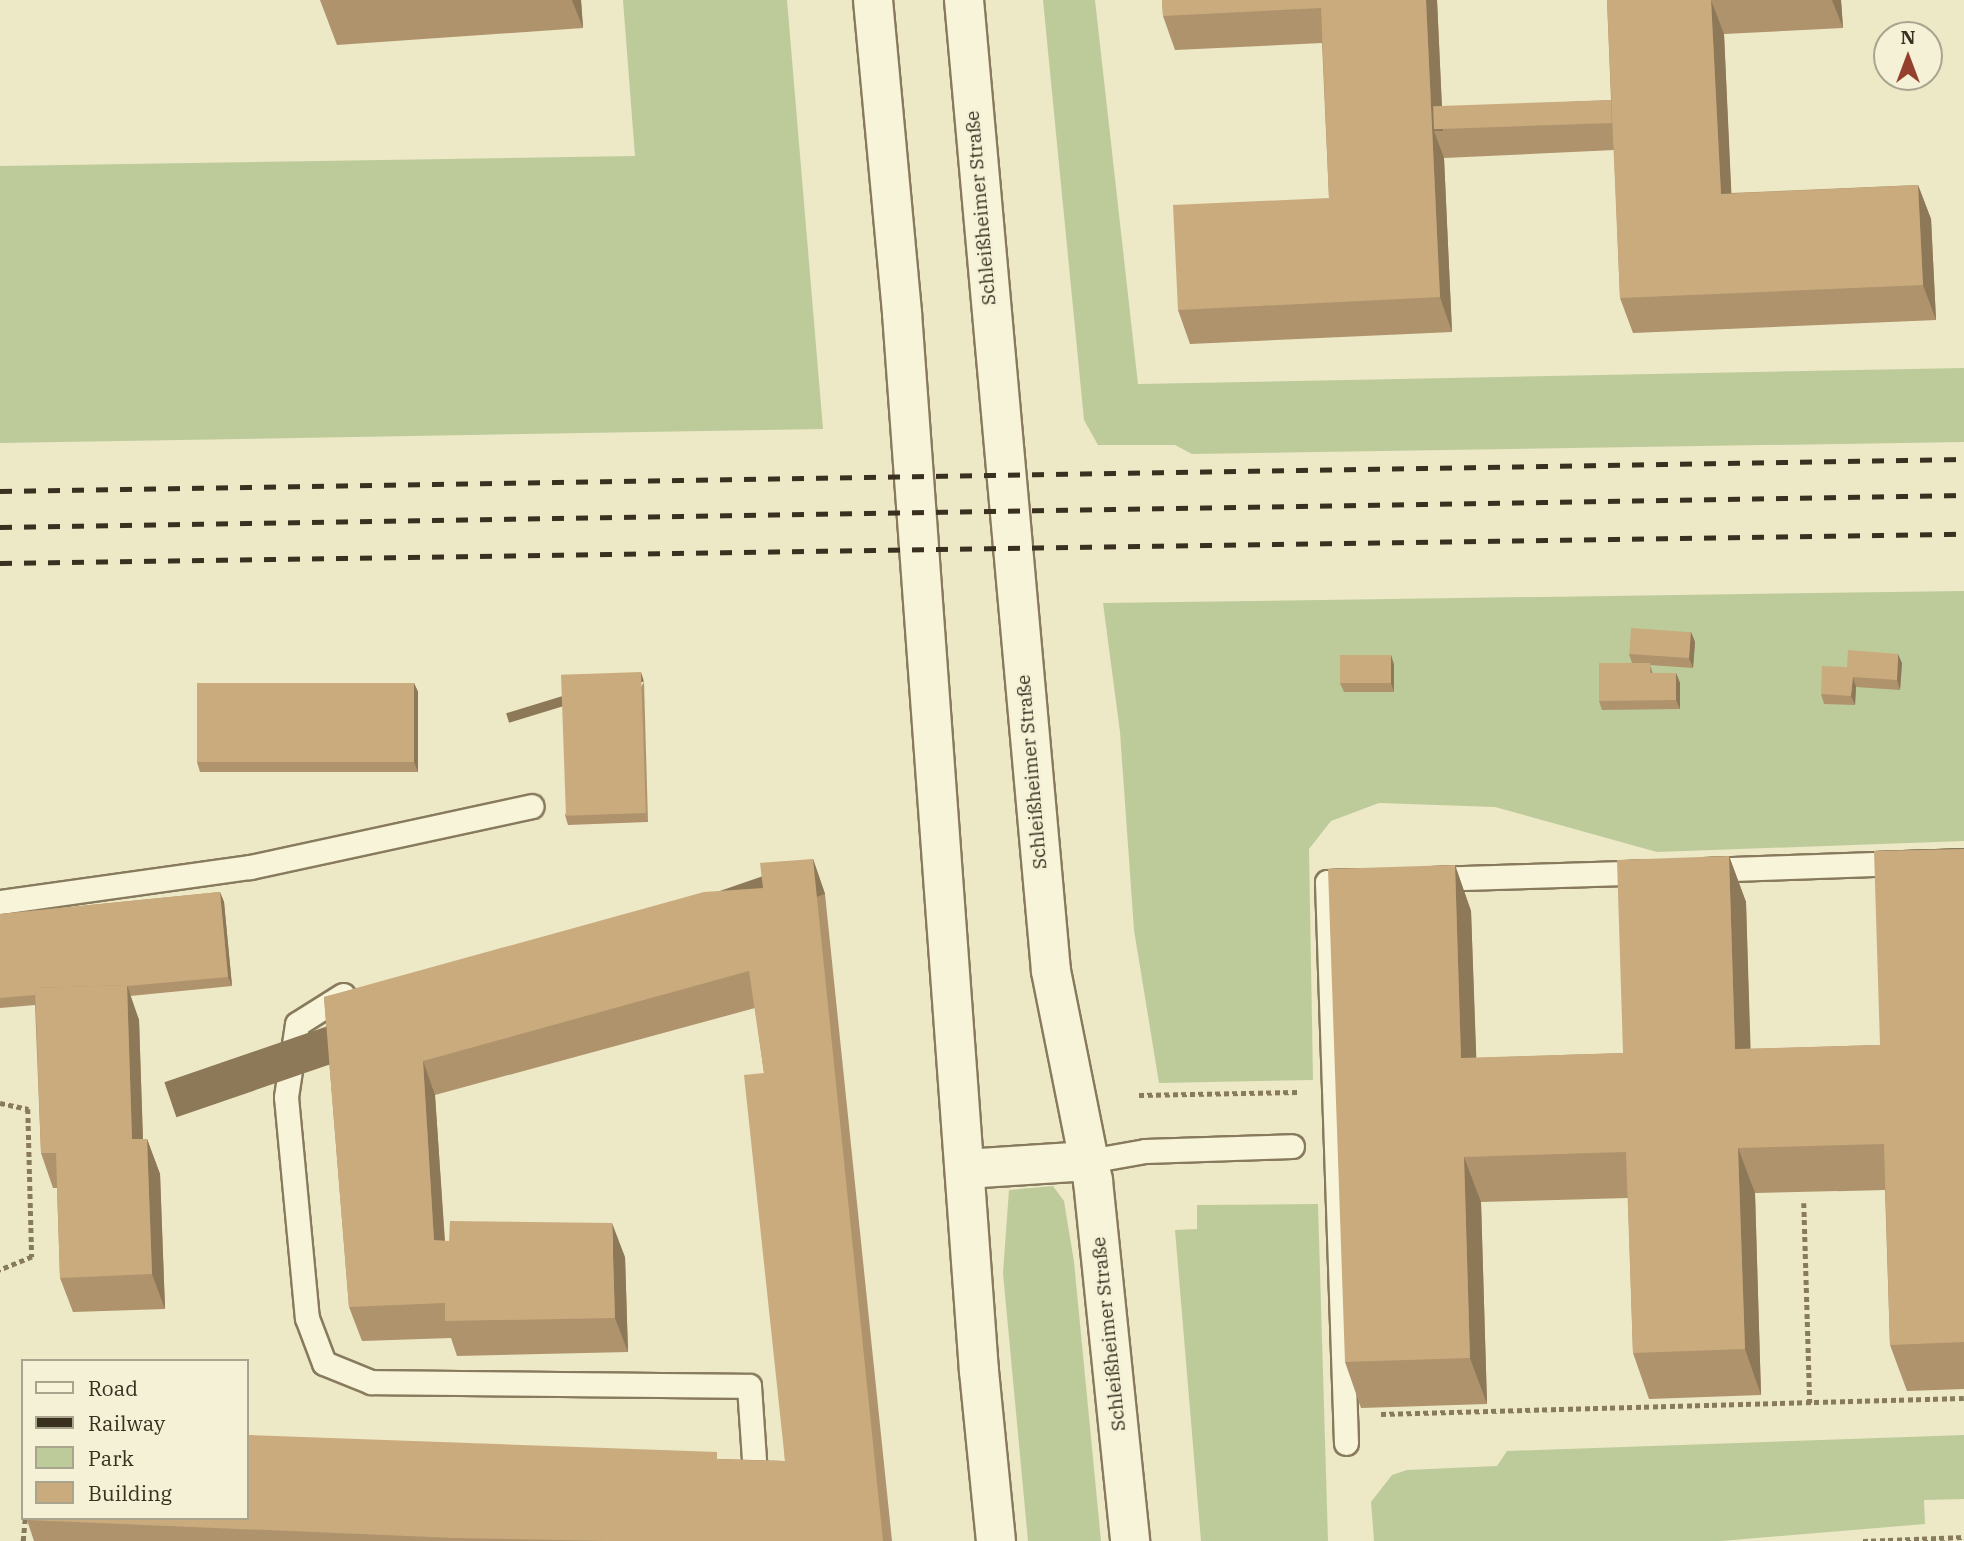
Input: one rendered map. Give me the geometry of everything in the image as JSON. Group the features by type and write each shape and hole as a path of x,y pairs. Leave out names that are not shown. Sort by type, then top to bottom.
{"main road":[{"path":"873,0 903,326 965,1169 996,1541"},
{"name":"Schleißheimer Straße","path":"964,0 1051,971 1089,1161 1130,1541"},
{"path":"965,1169 1089,1161"}],"lane":[{"path":"0,902 250,867 531,806"},
{"path":"1410,880 1964,861"},
{"path":"1346,1443 1327,882 1382,880"},
{"path":"343,995 297,1024 286,1097 307,1318 324,1363 371,1382 749,1386 757,1495"},
{"path":"1089,1161 1144,1151 1292,1146"}],"path":[{"path":"1139,1095 1334,1092"},
{"path":"0,1103 28,1109 32,1257 0,1270"},
{"path":"1804,1203 1810,1403"},
{"path":"1345,1415 1964,1398"},
{"path":"23,1541 25,1520"},
{"path":"1863,1541 1964,1537"}],"green space":[{"path":"623,0 787,0 823,429 0,443 0,166 635,156"},
{"path":"1043,0 1095,0 1138,384 1964,368 1964,442 1192,454 1175,445 1098,445 1084,420"},
{"path":"1964,591 1964,841 1657,852 1495,807 1379,803 1331,821 1309,849 1313,1080 1159,1083 1134,930 1120,732 1103,603"},
{"path":"1053,1186 1064,1201 1074,1262 1101,1541 1028,1541 1003,1273 1009,1190"},
{"path":"1318,1204 1328,1541 1201,1541 1175,1230 1197,1229 1197,1205"},
{"path":"1964,1435 1964,1499 1924,1500 1925,1524 1721,1541 1374,1541 1371,1502 1392,1475 1407,1470 1497,1466 1507,1451"}],"building":[{"path":"1162,0 1426,0 1440,297 1178,310 1173,205 1329,198 1321,8 1163,16"},
{"path":"1607,0 1711,0 1721,194 1918,185 1923,285 1620,298"},
{"path":"1611,100 1612,123 1434,129 1433,106"},
{"path":"1631,628 1691,632 1689,658 1629,654"},
{"path":"1848,650 1898,654 1897,680 1853,677 1851,696 1821,694 1822,666 1847,667"},
{"path":"1340,655 1391,655 1391,683 1340,683"},
{"path":"1599,663 1650,663 1650,673 1676,673 1676,700 1599,701"},
{"path":"641,672 646,813 566,816 561,675"},
{"path":"197,683 414,683 414,762 197,762"},
{"path":"1964,849 1964,1342 1890,1345 1884,1144 1738,1148 1745,1349 1633,1353 1626,1152 1464,1157 1470,1358 1345,1362 1328,869 1455,865 1461,1058 1623,1053 1617,860 1729,856 1735,1049 1880,1045 1874,851"},
{"path":"813,859 883,1541 455,1538 27,1520 248,1520 248,1435 717,1452 717,1459 785,1461 744,1075 764,1073 749,971 423,1061 434,1240 449,1241 450,1221 612,1223 615,1318 445,1321 445,1303 349,1307 324,997 704,892 763,888 760,863"},
{"path":"220,892 228,977 127,986 35,988 35,995 0,998 0,914"},
{"path":"127,985 132,1139 147,1139 152,1274 60,1278 56,1153 41,1153 35,988"}],"railway":[{"path":"0,491 1964,459"},
{"path":"0,527 1964,495"},
{"path":"0,563 1964,534"}]}
